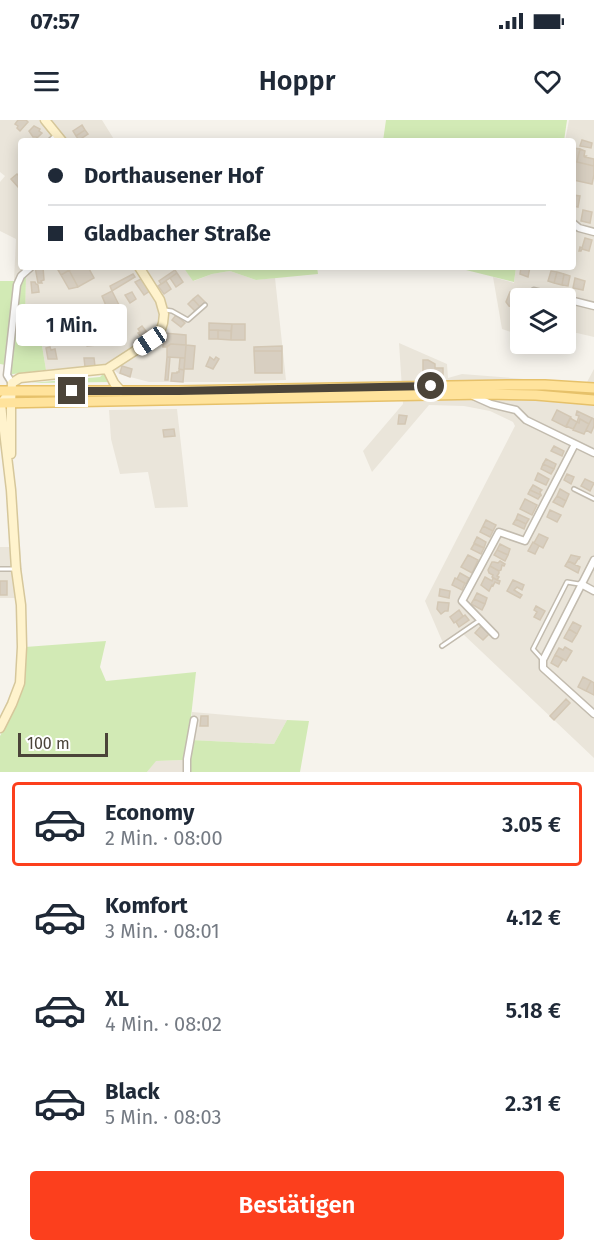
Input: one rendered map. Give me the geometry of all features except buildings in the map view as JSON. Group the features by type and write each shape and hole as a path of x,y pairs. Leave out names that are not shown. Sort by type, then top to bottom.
{"main road":[{"path":"0,391 12,387 121,391 507,385 594,388"},
{"path":"4,403 470,395 536,395 594,400"}],"street":[{"path":"45,120 59,137"},
{"path":"576,226 594,232"},
{"path":"12,387 8,375 16,285 21,276 28,270"},
{"path":"0,729 18,690 21,673 21,612 4,403 12,387 20,378 107,369 160,332 164,314 160,300 141,270"},
{"path":"576,302 594,306"},
{"path":"107,369 121,391"},
{"path":"470,395 491,404 516,410 526,420 594,453"},
{"path":"495,635 462,601 499,532 525,542 575,444"},
{"path":"594,560 543,660 543,668 594,714"},
{"path":"581,584 594,591"},
{"path":"187,772 194,720"}],"lane":[{"path":"163,310 172,311 188,320 205,305"},
{"path":"574,489 594,499"},
{"path":"0,569 16,569"},
{"path":"543,660 533,649 567,582 581,584"},
{"path":"442,646 480,620"}],"shaded area":[{"path":"0,120 102,120 113,138 18,138 18,270 185,270 194,281 212,274 230,271 256,280 275,278 286,380 149,382 119,374 109,366 46,370 38,321 25,322 26,275 20,281 14,280 16,239 0,231 0,182 5,176 0,172"},
{"path":"569,120 594,120 594,337 576,333 576,288 510,288 510,332 502,329 493,277 514,283 516,270 576,270 576,138 566,138"},
{"path":"399,343 447,364 448,378 462,374 586,384 594,369 594,758 463,634 443,643 425,601 515,426 513,422 490,411 464,406 429,405 372,472 363,451 403,404"},
{"path":"177,409 188,507 155,508 148,472 120,474 111,439 109,410"},
{"path":"0,547 20,547 24,598 0,598"},
{"path":"192,712 287,720 274,744 190,740"},
{"path":"183,760 184,772 147,772 155,761"}],"green space":[{"path":"386,120 567,120 564,138 383,138"},
{"path":"185,270 317,270 318,274 256,280 230,271 212,274 193,281"},
{"path":"466,270 516,270 514,282"},
{"path":"26,274 25,322 38,321 46,370 5,375 6,365 0,364 0,281 20,281"},
{"path":"102,375 111,382 30,383 100,377"},
{"path":"106,641 100,667 106,681 196,672 191,740 274,744 287,720 309,721 300,772 189,772 189,743 183,760 156,761 147,772 0,772 0,736 19,698 24,675 25,647"}],"route":[{"path":"72,391 431,386"}]}
